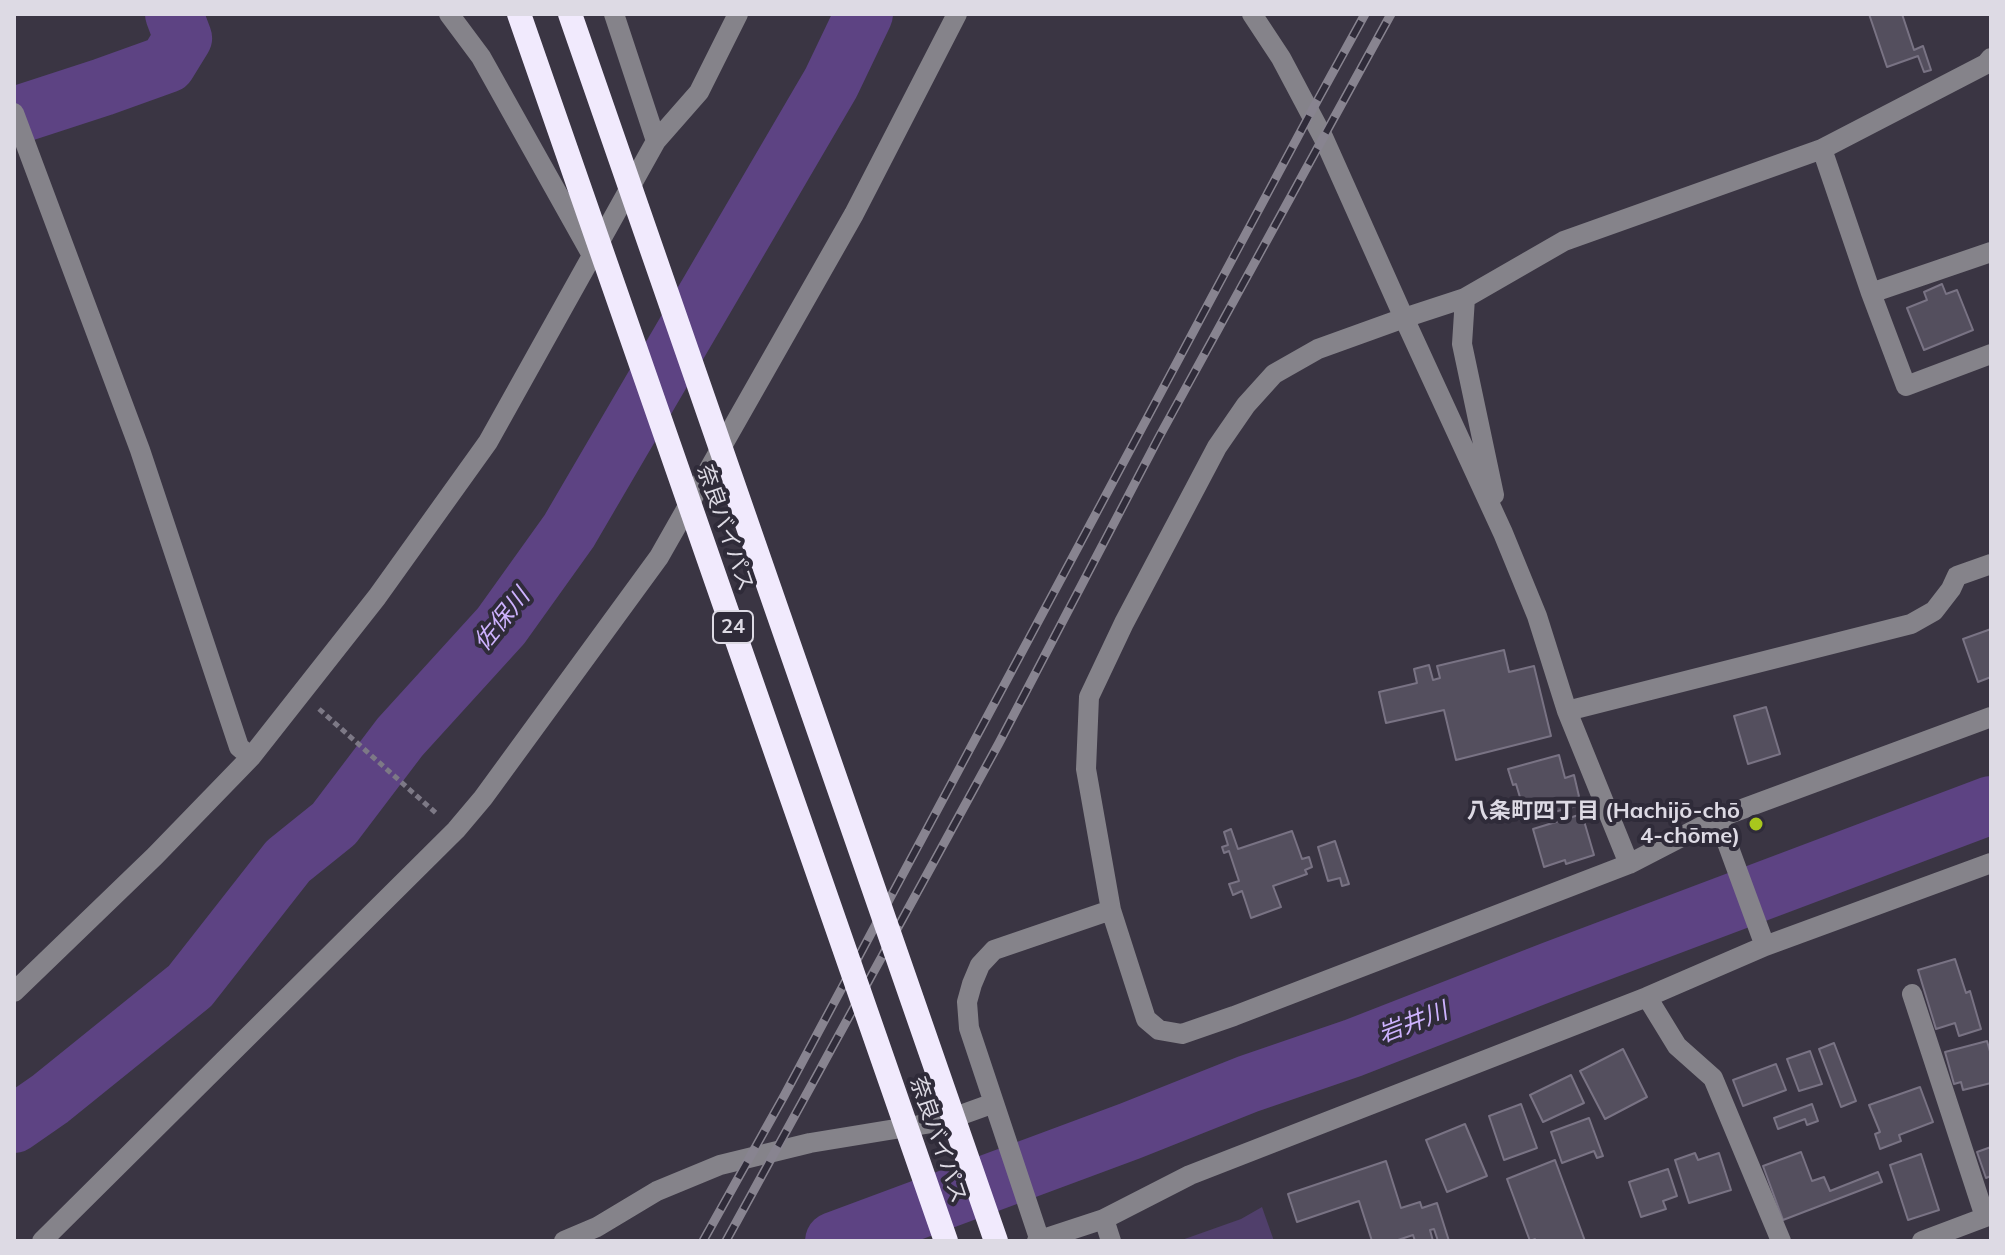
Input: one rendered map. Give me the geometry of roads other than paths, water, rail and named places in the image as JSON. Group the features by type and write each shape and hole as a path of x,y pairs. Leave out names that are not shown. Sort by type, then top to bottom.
{"highway":[{"name":"奈良バイパス","path":"519,14 946,1241"},
{"name":"奈良バイパス","path":"570,14 996,1241"}],"street":[{"path":"449,14 481,57 593,257"},
{"path":"614,14 656,141"},
{"path":"14,992 155,856 251,757 377,597 488,442 656,141 699,92 738,14"},
{"path":"42,1241 456,830 483,798 659,557 854,214 957,14"},
{"path":"1252,14 1281,58 1324,139 1503,533 1537,616 1567,711 1629,864"},
{"path":"1991,58 1986,64 1822,149 1564,241 1465,298 1318,349 1274,374 1246,405 1217,447 1124,623 1089,697 1086,769 1111,910 1146,1019 1159,1030 1182,1034 1629,864 1718,818 1991,717"},
{"path":"14,113 21,141 140,450 239,747 251,757"},
{"path":"1822,149 1906,386 1991,354"},
{"path":"1871,293 1991,252"},
{"path":"1465,298 1462,344 1503,533"},
{"path":"1567,711 1911,624 1934,611 1957,576 1991,564"},
{"path":"1718,818 1763,939"},
{"path":"1111,910 994,950 980,965 967,1002 969,1028 1038,1236 1104,1219 1190,1175 1647,997 1763,939 1991,863"},
{"path":"1912,994 1988,1216 1922,1241"},
{"path":"1647,997 1677,1046 1713,1078 1781,1241"},
{"path":"564,1241 597,1227 657,1191 720,1165 810,1143 997,1113"},
{"path":"1104,1219 1111,1241"}],"waterway":[{"path":"14,116 167,64 183,38 174,14"},
{"name":"佐保川","path":"14,1124 50,1099 190,986 288,861 334,824 400,737 501,626 569,531 831,83 864,14"},
{"name":"岩井川","path":"834,1241 1248,1084 1353,1048 1991,805"}],"railway":[{"path":"703,1241 784,1096 1365,14"},
{"path":"726,1241 999,743 1159,437 1391,14"}],"place":[{"name":"八条町四丁目 (Hachijō-chō 4-chōme)","path":"1756,824"}]}
